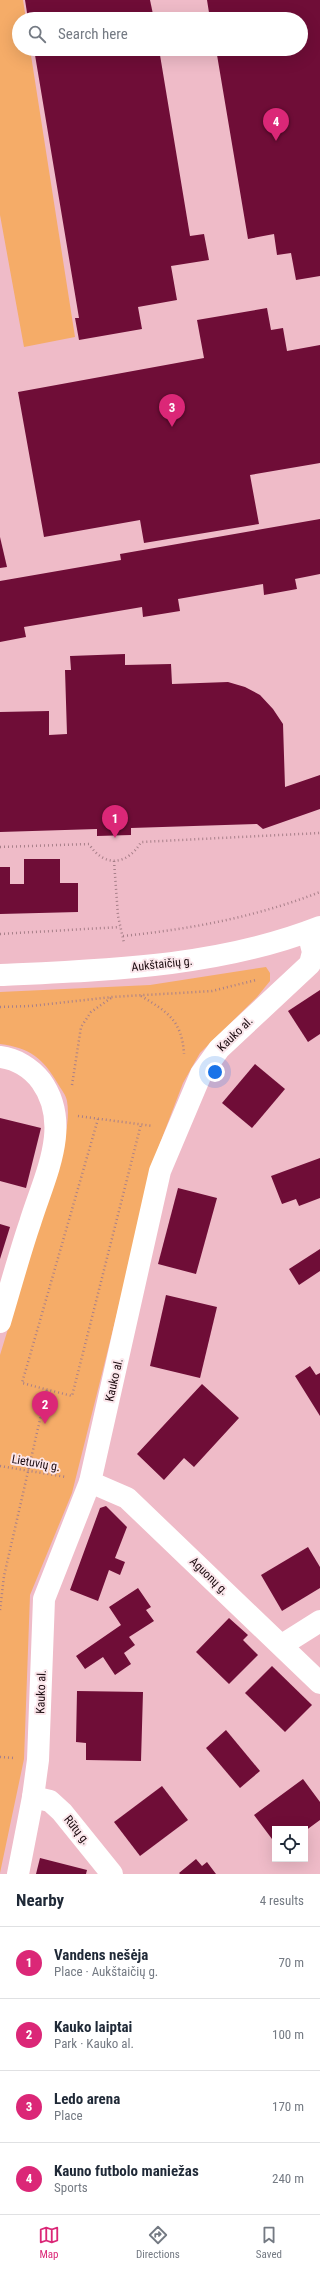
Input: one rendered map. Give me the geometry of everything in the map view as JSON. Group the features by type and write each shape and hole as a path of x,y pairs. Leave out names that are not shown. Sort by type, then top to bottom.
{"street":[{"name":"Aukštaičių g.","path":"0,975 173,964 219,957 262,947 314,929"},
{"name":"Kauko al.","path":"18,1874 33,1798 38,1760 44,1599 90,1482 160,1171 201,1074 219,1049 235,1032 300,976 310,964 313,952 314,929"},
{"path":"0,1057 8,1058 33,1071 44,1085 56,1113 53,1153 0,1322"},
{"name":"Aguonų g.","path":"90,1482 128,1498 320,1683"},
{"path":"282,1645 320,1621"},
{"name":"Rūtų g.","path":"33,1798 50,1801 62,1812 112,1874"}],"path":[{"path":"0,847 89,844 99,856 114,861 130,856 141,842 320,833"},
{"path":"114,861 120,927 123,936 186,929 256,914 320,892"},
{"path":"0,934 120,927"},
{"path":"0,1007 31,1006 112,997 212,990 260,979"},
{"path":"140,996 165,1010 175,1021 183,1038 184,1055"},
{"path":"56,1113 68,1115 81,1027 91,1012 112,997"},
{"path":"88,1117 151,1125"},
{"path":"98,1119 22,1383 72,1396 141,1124"},
{"path":"0,1610 4,1576 47,1389"},
{"name":"Lietuvių g.","path":"0,1466 68,1478"}],"shaded area":[{"path":"0,0 23,0 25,12 12,12 12,56 31,56 75,337 24,347 0,215"},
{"path":"266,967 270,973 270,981 257,997 200,1053 183,1083 159,1146 72,1493 30,1595 24,1759 0,1873 0,1355 61,1156 67,1128 68,1108 65,1094 47,1067 41,1061 20,1048 0,1044 0,992 150,985"}],"building":[{"path":"25,0 150,0 153,12 27,12"},
{"path":"207,0 320,0 320,276 296,280 291,253 277,255 274,234 248,239 217,56 308,56 308,12 209,12"},
{"path":"35,56 160,56 190,236 204,234 209,260 171,266 177,300 138,307 142,329 79,340 75,318 79,318"},
{"path":"267,308 271,330 283,328 287,351 320,345 320,463 250,475 259,524 144,543 140,520 44,537 18,392 204,358 197,320"},
{"path":"320,519 320,574 295,579 297,589 264,595 263,584 178,599 180,611 143,617 142,607 24,627 26,637 0,642 0,581 121,560 120,554"},
{"path":"0,537 7,567 0,568"},
{"path":"125,654 125,665 171,664 172,684 228,682 245,687 260,695 273,709 283,724 285,787 320,775 320,809 263,829 257,824 131,828 131,835 97,836 97,829 0,832 0,712 49,711 49,735 67,734 65,670 71,670 70,656"},
{"path":"24,859 60,859 60,883 78,883 78,912 0,914 0,867 10,867 10,884 24,884"},
{"path":"320,990 320,1034 308,1042 288,1011"},
{"path":"255,1064 285,1089 252,1128 222,1103"},
{"path":"0,1118 41,1128 26,1188 0,1181"},
{"path":"320,1158 320,1198 299,1206 296,1199 282,1204 271,1176"},
{"path":"178,1188 217,1198 196,1274 158,1264"},
{"path":"0,1224 10,1227 0,1259"},
{"path":"320,1249 320,1271 299,1285 289,1269"},
{"path":"166,1295 217,1307 200,1378 150,1366"},
{"path":"310,1366 316,1375 320,1373 320,1416 295,1376"},
{"path":"202,1384 239,1418 194,1467 184,1458 164,1480 137,1454"},
{"path":"106,1506 127,1527 115,1558 125,1562 120,1575 109,1570 98,1601 70,1590 100,1508"},
{"path":"308,1547 320,1567 320,1588 282,1611 261,1575"},
{"path":"138,1588 151,1607 146,1610 154,1621 129,1637 135,1645 124,1653 131,1664 115,1675 103,1657 85,1669 76,1656 121,1625 109,1607"},
{"path":"229,1618 248,1635 243,1640 258,1655 229,1684 196,1652"},
{"path":"272,1666 312,1705 285,1732 245,1693"},
{"path":"77,1691 143,1692 141,1761 86,1760 86,1743 76,1742"},
{"path":"226,1730 260,1771 240,1788 206,1748"},
{"path":"303,1779 320,1802 320,1820 308,1829 308,1826 272,1826 272,1839 254,1815"},
{"path":"162,1786 188,1820 140,1856 114,1822"},
{"path":"40,1858 87,1870 86,1874 36,1874"},
{"path":"196,1859 202,1866 207,1862 216,1874 179,1873"}],"place":[{"name":"Kauno futbolo maniežas","path":"276,141"},
{"name":"Ledo arena","path":"172,427"},
{"name":"Vandens nešėja","path":"115,838"},
{"name":"Kauko laiptai","path":"45,1424"}]}
